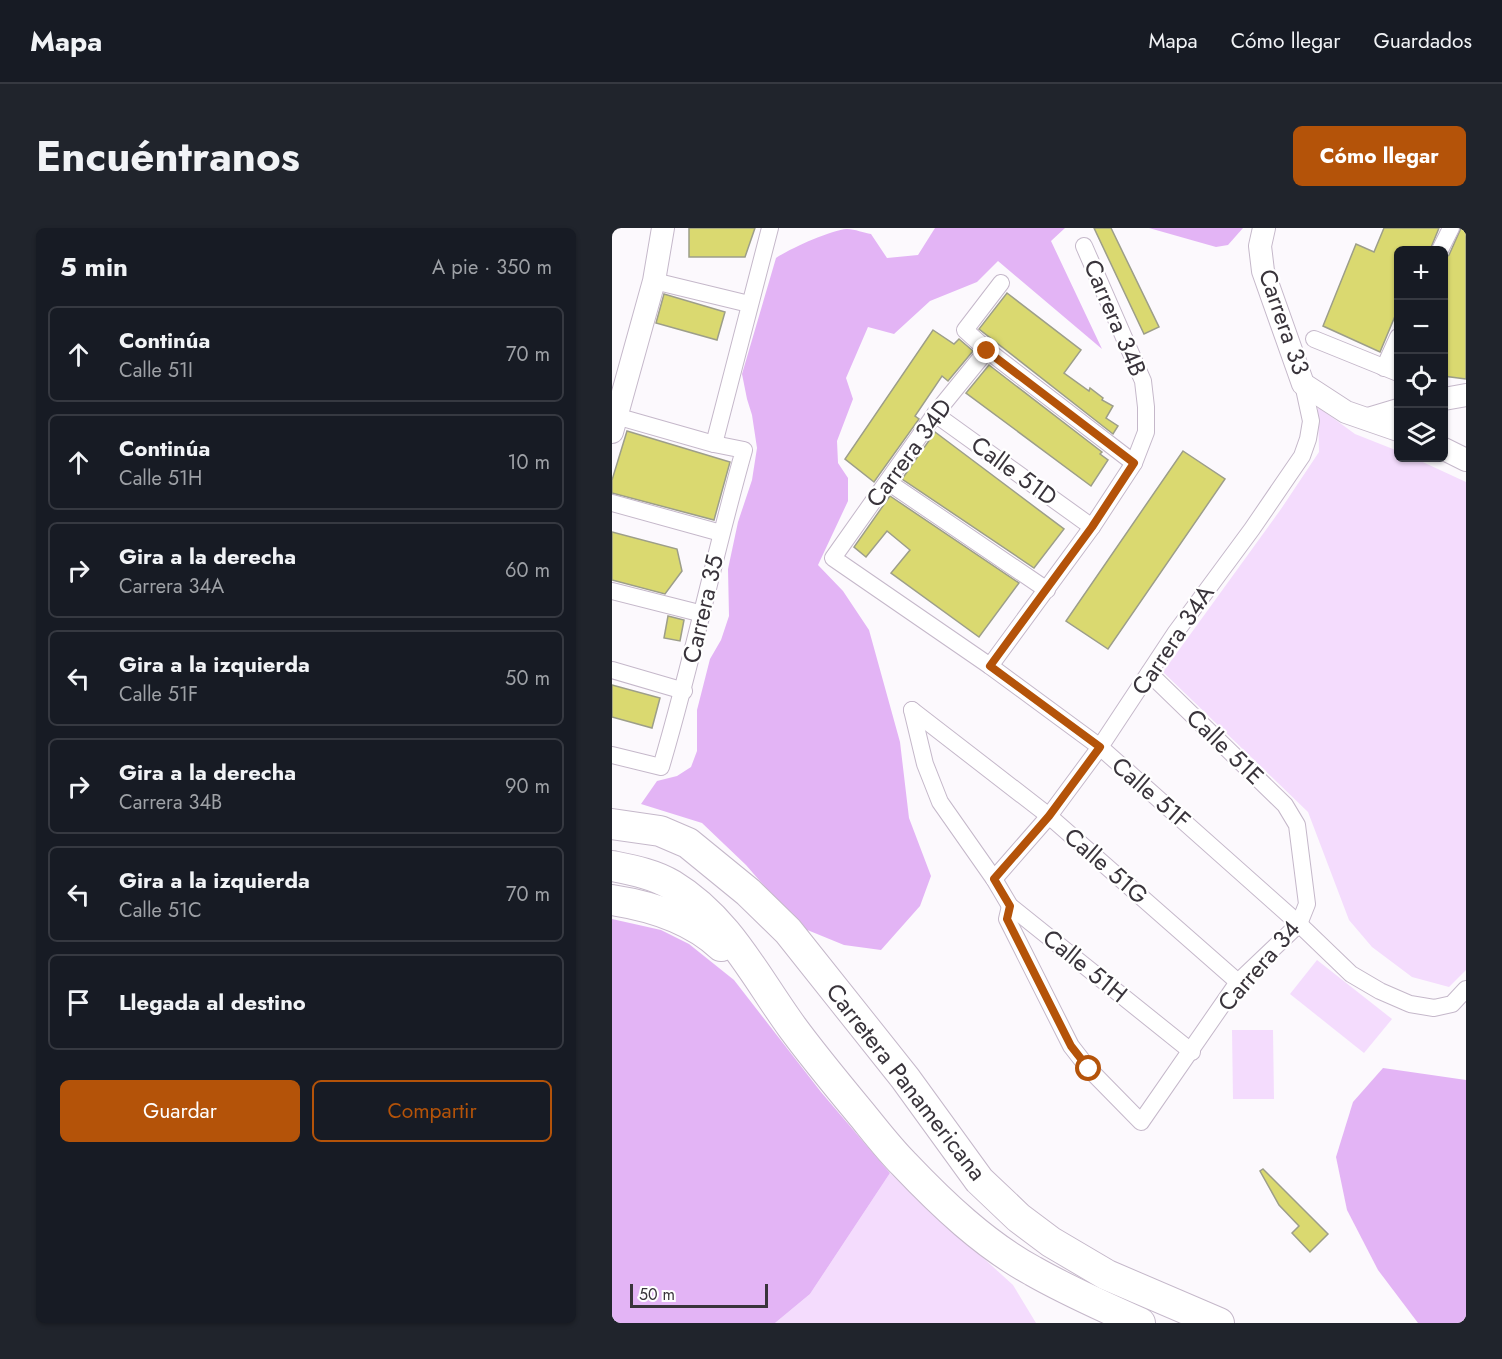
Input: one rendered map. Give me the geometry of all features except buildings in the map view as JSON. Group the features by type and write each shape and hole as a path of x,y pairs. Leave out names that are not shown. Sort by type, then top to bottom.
{"highway":[{"path":"612,810 660,831"},
{"name":"Carretera Panamericana","path":"612,824 660,831 688,843 718,866 788,931 905,1078 979,1180 1019,1218 1051,1242 1107,1275 1219,1323"},
{"name":"Carretera Panamericana","path":"612,866 649,875 672,885 699,905 730,936 791,1026 903,1163 948,1208 992,1243 1032,1270 1140,1323"},
{"path":"612,900 637,904 678,917 712,938 734,958 791,1026"}],"street":[{"path":"663,228 654,280 614,421 714,444 770,228"},
{"name":"Carrera 33","path":"1264,228 1260,246 1263,271 1303,384 1346,412 1394,429"},
{"path":"1442,246 1451,228"},
{"name":"Carrera 34B","path":"990,666 1092,527 1134,463 1146,432 1143,381 1084,246"},
{"path":"654,280 749,304"},
{"path":"1002,283 965,330 987,351 1134,463"},
{"path":"1314,339 1391,370 1394,354"},
{"name":"Carrera 34D","path":"833,558 935,414 987,351"},
{"name":"Carrera 34A","path":"994,879 1049,816 1100,747 1197,602 1252,529 1302,456 1311,421 1303,384"},
{"path":"1368,419 1394,411"},
{"name":"Calle 51D","path":"935,414 1092,527"},
{"name":"Carrera 35","path":"612,755 662,767 684,691 721,533 744,450 714,444"},
{"path":"1448,451 1466,460"},
{"path":"888,483 1047,590"},
{"path":"612,503 721,533"},
{"name":"Calle 51F","path":"833,558 990,666 1100,747 1299,924 1351,974 1380,991 1410,1004 1434,1008 1452,1004 1466,989"},
{"path":"612,591 703,614"},
{"path":"612,670 684,691"},
{"name":"Calle 51E","path":"1149,673 1284,806 1297,825"},
{"name":"Calle 51G","path":"912,710 1049,816 1238,982"},
{"name":"Calle 51H","path":"912,710 925,764 940,802 994,879 1010,906 1192,1052"},
{"name":"Carrera 34","path":"1010,906 1007,919 1071,1046 1089,1069 1141,1122 1192,1052 1238,982 1299,924 1307,904 1297,825"}],"shaded area":[{"path":"935,228 1065,228 1051,241 1102,349 998,261 977,282 930,301 894,334 868,327 846,378 853,399 837,441 838,463 848,478 848,501 818,565 843,591 869,630 900,742 909,818 931,876 920,906 881,950 844,945 800,927 746,865 702,823 641,804 657,781 677,776 691,767 697,751 697,710 710,659 721,640 729,616 728,569 738,522 752,480 757,448 742,374 776,258 810,240 847,229 871,234 887,258 918,255"},
{"path":"1149,228 1243,228 1228,245 1216,247"},
{"path":"1318,407 1355,434 1394,449 1394,462 1423,462 1466,482 1466,970 1449,987 1412,977 1372,947 1349,920 1308,812 1163,672 1281,509 1319,452"},
{"path":"612,919 661,930 689,944 734,980 821,1092 890,1173 810,1294 775,1323 612,1323"},
{"path":"1317,960 1392,1019 1364,1053 1290,994"},
{"path":"1232,1030 1273,1030 1274,1099 1233,1099"},
{"path":"1383,1068 1466,1080 1466,1323 1418,1323 1378,1270 1347,1210 1336,1157 1353,1102"},
{"path":"890,1173 1013,1285 1036,1323 775,1323 810,1294"}],"route":[{"path":"987,351 1134,463 1092,527 990,666 1100,747 1049,816 994,879 1010,906 1007,919 1071,1046 1089,1069"}]}
